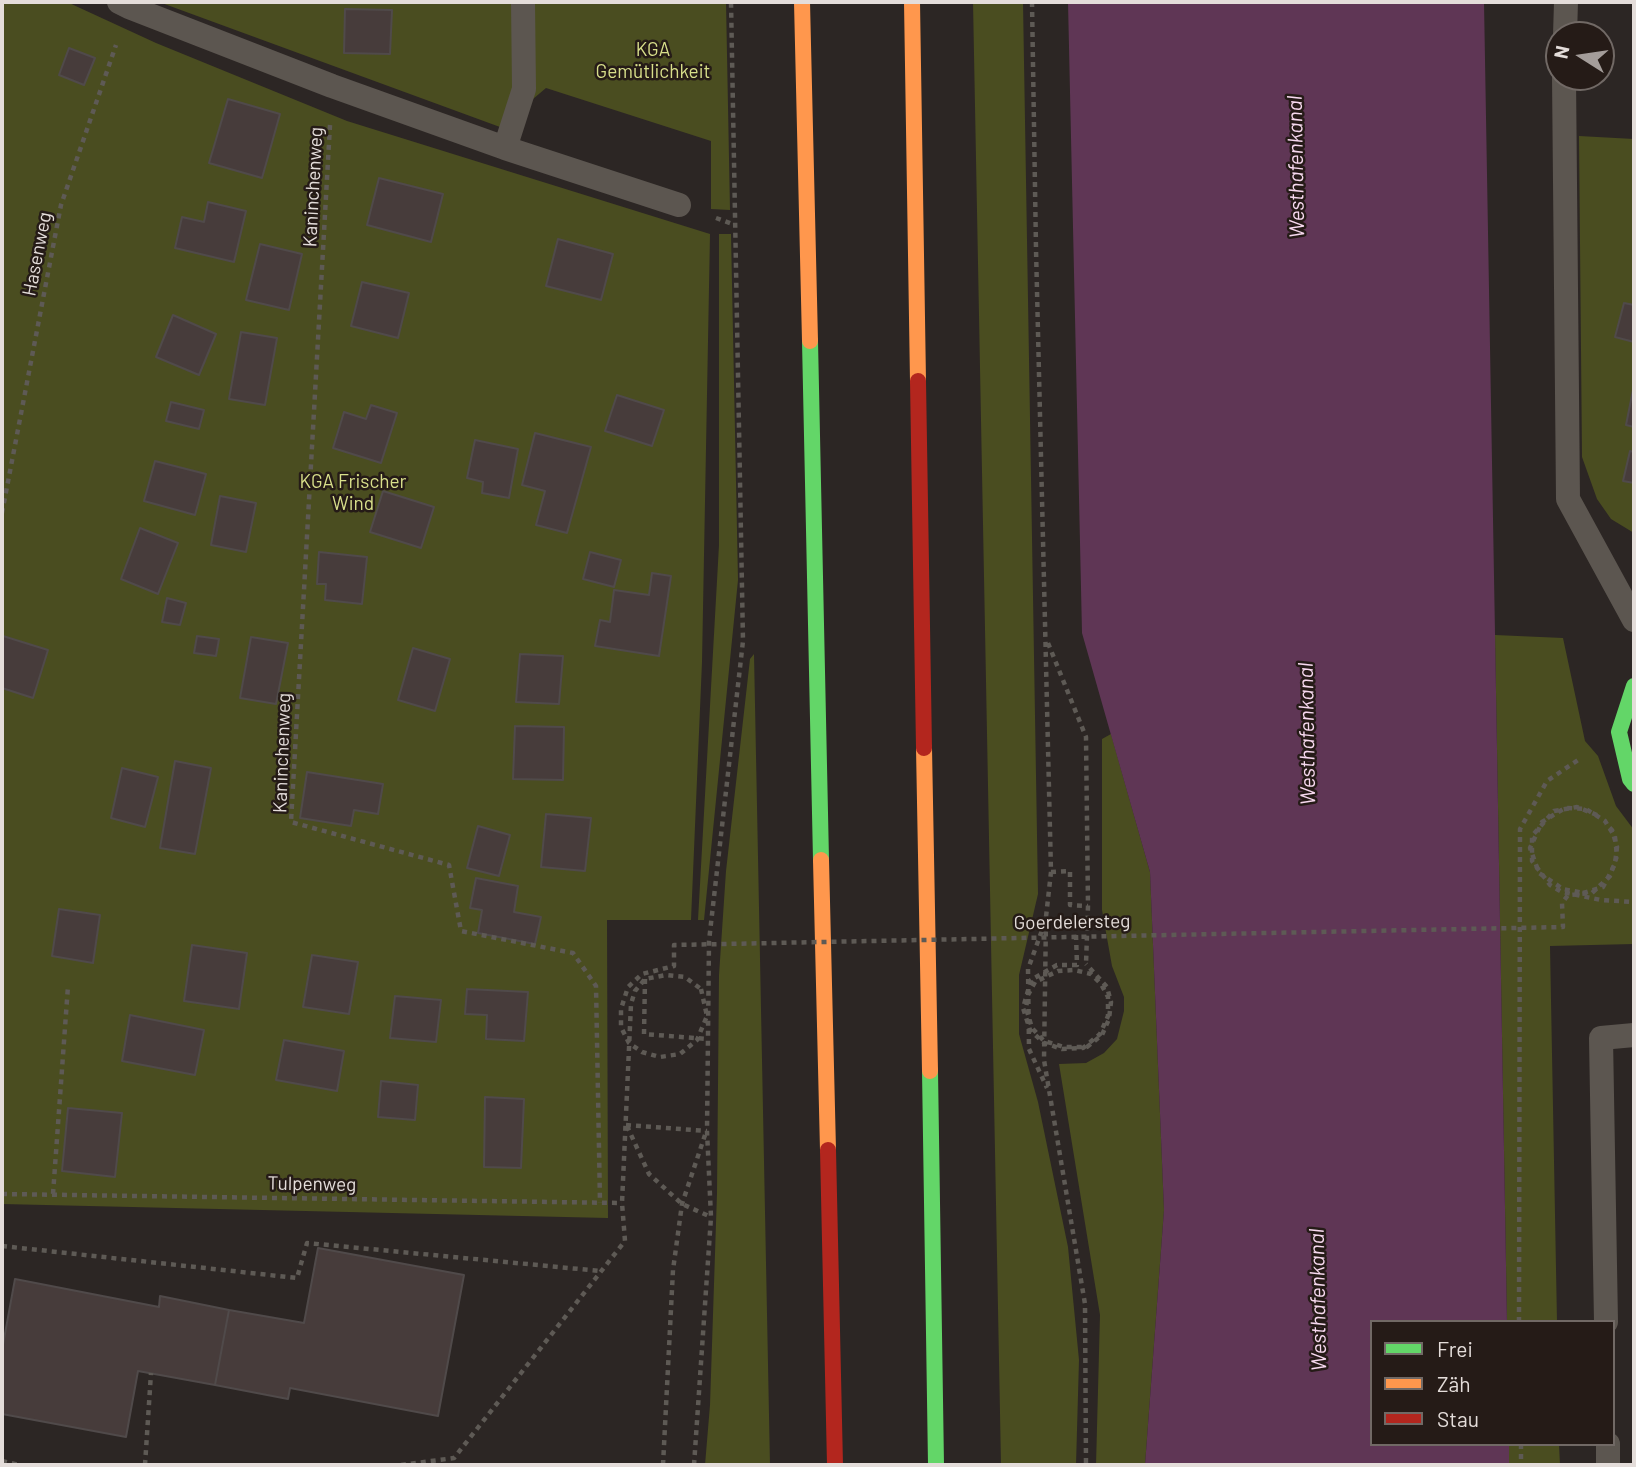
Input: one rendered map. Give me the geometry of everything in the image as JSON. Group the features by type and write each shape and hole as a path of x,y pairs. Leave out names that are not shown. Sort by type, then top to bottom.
{"main road":[{"path":"802,2 835,1465"},
{"path":"912,2 936,1465"},
{"path":"1634,686 1619,732 1630,779 1634,784"}],"lane":[{"path":"505,148 524,89 523,2"},
{"path":"1565,21 1566,2"},
{"path":"124,5 332,86 505,148 679,205"},
{"path":"1564,91 1568,499 1634,620"},
{"path":"1606,1320 1601,1038 1634,1035"},
{"path":"1608,1446 1608,1465"}],"path":[{"path":"694,1465 711,1217 706,1131 709,941 743,641 731,2"},
{"path":"1032,2 1035,249 1051,873 1046,917 1044,1060 1086,1304 1086,1465"},
{"name":"Hasenweg","path":"2,513 61,205 124,5"},
{"name":"Kaninchenweg","path":"332,86 291,822 449,864 461,931 573,953 596,986 600,1203"},
{"path":"1046,639 1086,737 1086,964 1107,987 1111,1002 1109,1019 1102,1035 1087,1047 1076,1047 1064,1047 1044,1041 1032,1028 1026,1008 1028,995 1035,982 1058,971 1074,970 1091,974 1108,997 1108,1016 1100,1034 1091,1041 1083,1048 1062,1049 1044,1043 1030,1030 1023,1008 1031,980 1057,965 1077,965 1076,935"},
{"path":"1519,1320 1520,829 1546,781 1619,732"},
{"name":"Goerdelersteg","path":"645,979 666,975 685,977 701,989 708,1016 697,1040 680,1054 660,1056 642,1052 629,1043 621,1027 621,1009 628,987 642,974 674,966 674,945 1563,927 1562,903 1568,895 1580,894 1592,893 1601,884 1610,876 1613,866 1617,856 1616,846 1615,837 1610,829 1605,821 1596,815 1586,809 1576,809 1565,808 1554,815 1542,822 1538,830 1534,839 1530,848 1534,860 1539,873 1547,879 1563,889 1583,893 1593,890 1603,887 1609,875 1615,864 1616,855 1617,847 1615,839 1612,830 1604,822 1596,814 1587,811 1577,807 1566,809 1554,811 1547,819 1539,828 1532,836 1532,849 1532,861 1538,869 1544,877 1550,885 1562,892 1575,895 1588,897 1601,900 1634,902"},
{"path":"1051,873 1070,871 1070,905 1088,906"},
{"path":"1046,917 1028,969 1029,1049 1050,1095"},
{"path":"645,979 644,1034 707,1039"},
{"path":"401,1465 454,1458 625,1241 622,1203 631,1004 635,991 645,979"},
{"path":"53,1194 68,986"},
{"path":"626,1125 706,1131"},
{"path":"626,1125 649,1174 682,1204 711,1217"},
{"path":"663,1465 673,1270 682,1204 706,1131"},
{"name":"Tulpenweg","path":"2,1194 622,1203"},
{"path":"2,1246 297,1278 307,1242 601,1271"},
{"path":"145,1465 151,1373"},
{"path":"1521,1446 1521,1465"},
{"path":"2,1461 19,1465"}],"green space":[{"name":"KGA Frischer Wind","path":"2,2 67,2 156,43 347,121 710,234 702,662 691,920 607,920 608,1218 2,1204"},
{"name":"KGA Gemütlichkeit","path":"159,2 726,2 730,210 711,209 711,141 546,88 500,127"},
{"path":"973,2 1023,2 1038,894 1019,975 1019,1034 1038,1102 1068,1247 1079,1360 1076,1465 1001,1465"},
{"path":"1579,136 1634,139 1634,533 1611,519 1597,499 1582,457"},
{"path":"719,234 731,234 738,580 704,920 698,920 719,545"},
{"path":"1495,635 1563,638 1585,741 1598,756 1616,806 1634,830 1634,944 1550,946 1557,1320 1507,1320"},
{"path":"754,654 770,1465 705,1465 710,1405 717,1193 719,975 726,871 750,659"},
{"path":"1111,734 1150,872 1164,1210 1145,1465 1096,1465 1100,1315 1059,1064 1086,1063 1104,1053 1117,1039 1124,1011 1124,997 1112,966 1102,910 1102,739"},
{"path":"1509,1446 1559,1446 1560,1465 1509,1465"}],"water":[{"name":"Westhafenkanal","path":"1068,2 1484,2 1507,1320 1370,1320 1370,1446 1509,1446 1509,1465 1145,1465 1164,1210 1150,872 1082,633"}],"building":[{"path":"345,9 392,10 390,54 344,53"},
{"path":"69,48 95,58 84,85 59,75"},
{"path":"228,99 280,114 262,178 209,163"},
{"path":"379,178 443,194 431,242 367,225"},
{"path":"208,202 246,211 234,262 175,248 182,217 204,222"},
{"path":"558,239 613,254 601,300 546,286"},
{"path":"260,244 302,254 289,310 246,300"},
{"path":"362,282 409,293 398,338 351,326"},
{"path":"1624,303 1634,305 1634,342 1615,337"},
{"path":"173,315 216,334 199,375 156,357"},
{"path":"241,332 277,338 265,405 229,399"},
{"path":"1634,390 1634,427 1626,425"},
{"path":"617,395 664,410 652,446 605,431"},
{"path":"171,402 204,410 199,429 166,421"},
{"path":"371,405 397,413 381,463 333,448 344,412 366,419"},
{"path":"535,433 591,447 567,533 536,525 545,491 522,485"},
{"path":"475,440 518,449 509,498 482,493 483,482 467,478"},
{"path":"1630,451 1634,452 1634,483 1623,481"},
{"path":"155,461 206,474 195,515 144,501"},
{"path":"383,491 434,507 421,548 370,532"},
{"path":"220,496 256,503 246,552 211,545"},
{"path":"140,528 178,543 158,594 121,579"},
{"path":"319,552 367,557 362,604 325,600 326,584 317,584"},
{"path":"590,552 621,560 614,587 583,579"},
{"path":"652,573 671,576 659,656 595,646 600,620 610,622 614,590 649,595"},
{"path":"167,598 186,603 180,625 162,622"},
{"path":"3,636 48,650 33,698 2,688"},
{"path":"197,636 219,639 216,656 194,653"},
{"path":"251,637 288,643 276,704 240,698"},
{"path":"413,648 450,659 435,711 398,700"},
{"path":"520,654 563,656 559,704 516,702"},
{"path":"515,726 564,727 563,780 513,779"},
{"path":"175,761 211,768 195,854 160,848"},
{"path":"122,768 158,777 145,827 111,818"},
{"path":"307,772 383,784 378,814 354,810 351,826 300,818"},
{"path":"546,814 591,818 585,871 541,867"},
{"path":"478,826 510,835 499,876 467,868"},
{"path":"476,878 518,886 514,912 541,917 535,944 478,933 482,910 470,908"},
{"path":"59,909 100,915 93,963 52,956"},
{"path":"192,945 247,953 239,1009 184,1001"},
{"path":"312,955 358,962 349,1014 303,1007"},
{"path":"467,989 528,992 524,1041 486,1039 487,1015 465,1014"},
{"path":"395,996 441,1000 436,1042 390,1038"},
{"path":"130,1015 204,1030 195,1075 122,1061"},
{"path":"284,1040 344,1051 337,1091 276,1080"},
{"path":"381,1081 418,1085 415,1120 378,1117"},
{"path":"485,1097 524,1099 521,1168 484,1167"},
{"path":"68,1108 122,1113 115,1177 62,1171"},
{"path":"318,1248 464,1275 438,1416 290,1388 288,1399 215,1385 229,1310 304,1323"},
{"path":"15,1279 159,1307 160,1296 229,1310 215,1385 138,1371 126,1437 2,1414 2,1350"}],"traffic: fast":[{"path":"810,341 821,860"},
{"path":"1634,686 1619,732 1630,779 1634,784"},
{"path":"930,1071 936,1465"}],"traffic: slow":[{"path":"802,2 810,341"},
{"path":"912,2 918,381"},
{"path":"924,748 930,1071"},
{"path":"821,860 828,1150"}],"traffic: jam":[{"path":"918,381 924,748"},
{"path":"828,1150 835,1465"}]}
